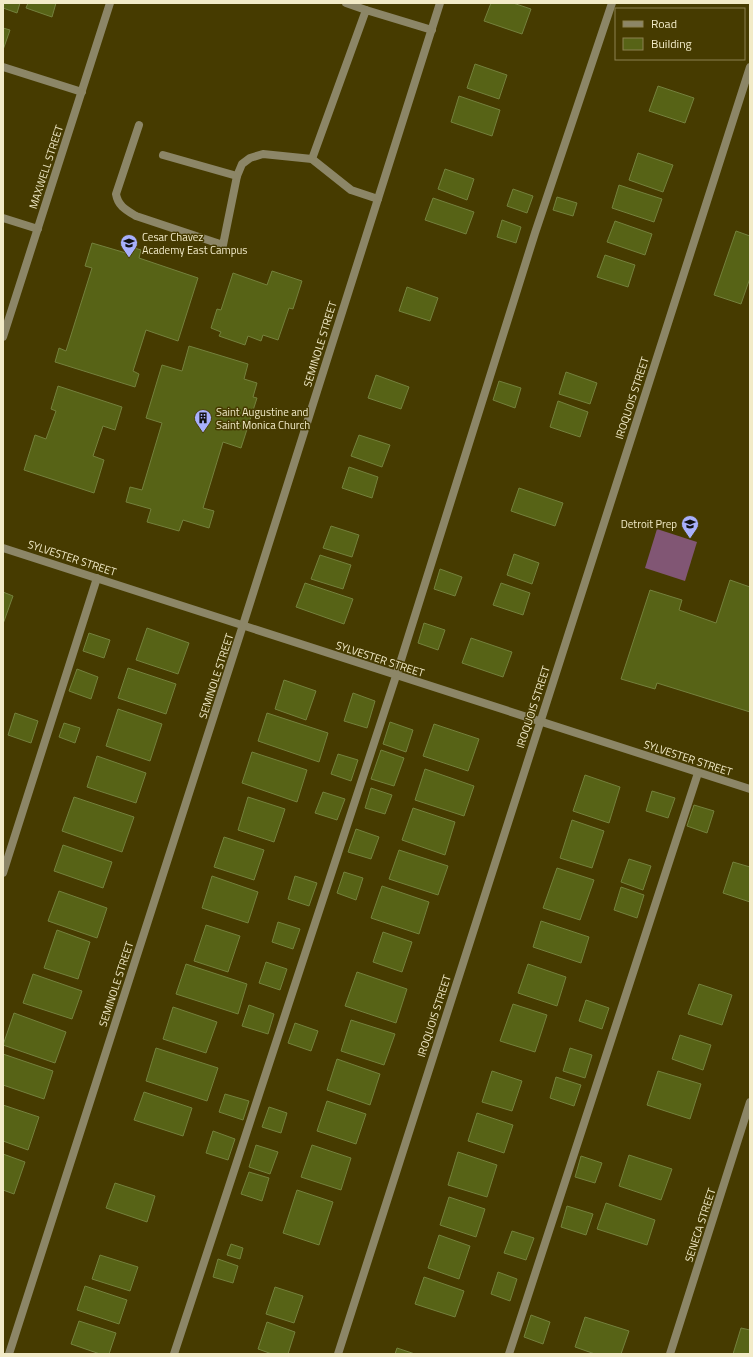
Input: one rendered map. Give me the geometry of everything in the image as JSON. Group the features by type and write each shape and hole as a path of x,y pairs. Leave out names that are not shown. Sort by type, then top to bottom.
{"street":[{"name":"MAXWELL STREET","path":"3,337 110,3"},
{"path":"346,3 432,30"},
{"name":"SEMINOLE STREET","path":"9,1354 243,625 440,3"},
{"path":"174,1354 396,676 535,233 612,3"},
{"path":"312,159 366,10"},
{"path":"3,67 82,92"},
{"name":"IROQUOIS STREET","path":"338,1354 750,67"},
{"path":"139,125 116,194 117,202 125,210 136,216 223,245 237,176 242,164 250,158 263,154 312,159 351,190 378,199"},
{"path":"163,155 237,176"},
{"path":"3,218 38,229"},
{"name":"SYLVESTER STREET","path":"3,548 750,789"},
{"path":"3,873 97,578"},
{"path":"509,1354 698,773"},
{"name":"SENECA STREET","path":"670,1354 750,1102"}],"shaded area":[{"path":"657,529 697,542 685,581 645,568"}],"building":[{"path":"3,3 20,3 17,13 3,8"},
{"path":"28,3 56,3 52,17 26,8"},
{"path":"491,3 513,3 531,9 522,34 484,21"},
{"path":"3,28 10,30 3,50"},
{"path":"475,64 507,75 499,99 467,88"},
{"path":"658,86 694,98 685,123 649,111"},
{"path":"459,96 500,110 492,136 451,122"},
{"path":"638,153 673,165 663,192 629,180"},
{"path":"445,169 474,179 467,200 438,189"},
{"path":"619,185 662,199 654,222 612,208"},
{"path":"513,189 533,196 527,213 507,206"},
{"path":"557,197 577,203 573,216 553,210"},
{"path":"433,198 474,212 466,234 425,220"},
{"path":"502,220 521,227 516,243 497,237"},
{"path":"615,221 652,234 645,255 607,242"},
{"path":"736,231 750,236 750,278 741,304 714,295"},
{"path":"92,243 126,253 128,246 141,250 139,258 198,278 178,341 146,330 133,371 139,374 135,387 55,362 59,348 66,351 92,268 85,266"},
{"path":"605,255 635,265 628,287 597,277"},
{"path":"272,271 302,281 293,309 289,308 278,340 263,335 261,341 248,336 245,345 219,336 221,332 211,328 217,309 221,310 233,273 267,285"},
{"path":"407,287 438,298 430,321 399,311"},
{"name":"Saint Augustine and Saint Monica Church","path":"189,346 248,364 244,379 257,383 253,397 257,398 241,448 223,442 203,508 214,511 209,528 183,520 179,531 147,522 151,509 126,502 130,487 142,490 162,423 146,418 162,365 182,371"},
{"path":"566,372 597,383 590,404 559,394"},
{"path":"376,375 409,387 401,409 368,398"},
{"path":"499,381 521,388 515,408 493,400"},
{"path":"58,386 122,407 115,430 103,426 93,456 104,460 94,493 24,470 35,435 46,439 56,411 51,409"},
{"path":"558,401 588,412 580,437 550,427"},
{"path":"359,435 390,445 382,467 351,456"},
{"path":"349,467 378,477 372,498 342,488"},
{"path":"519,488 563,503 555,526 511,511"},
{"path":"331,526 359,535 352,557 323,548"},
{"path":"514,554 539,563 532,584 507,575"},
{"path":"320,555 351,565 343,589 311,579"},
{"path":"440,569 462,577 455,596 434,589"},
{"path":"730,580 750,587 750,712 657,683 655,689 621,679 650,590 682,600 679,610 716,623"},
{"path":"305,583 353,599 344,624 296,607"},
{"path":"501,583 530,593 523,615 493,605"},
{"path":"3,592 13,596 3,624"},
{"path":"424,623 445,630 438,650 418,643"},
{"path":"147,628 189,643 178,674 136,660"},
{"path":"89,633 110,640 104,658 83,651"},
{"path":"471,638 512,652 503,677 462,663"},
{"path":"128,668 176,684 166,714 118,698"},
{"path":"77,669 98,677 91,699 69,691"},
{"path":"284,680 316,691 306,720 275,709"},
{"path":"353,693 375,701 367,728 344,721"},
{"path":"118,709 162,724 150,761 106,746"},
{"path":"15,713 38,721 31,743 8,735"},
{"path":"267,713 328,733 319,762 258,741"},
{"path":"390,722 413,730 406,752 383,744"},
{"path":"64,723 80,728 75,743 59,737"},
{"path":"434,724 479,739 468,771 423,756"},
{"path":"381,750 404,758 394,786 371,779"},
{"path":"252,752 307,770 297,802 242,783"},
{"path":"338,754 358,760 351,781 331,774"},
{"path":"97,756 146,773 136,803 87,787"},
{"path":"425,769 474,786 464,816 415,800"},
{"path":"585,775 620,787 609,823 573,811"},
{"path":"371,788 392,795 385,814 365,808"},
{"path":"652,791 675,798 668,818 646,811"},
{"path":"323,792 345,799 337,820 315,813"},
{"path":"74,797 134,817 122,852 62,831"},
{"path":"248,797 285,809 274,842 238,830"},
{"path":"694,805 714,811 707,833 687,826"},
{"path":"413,808 455,822 445,855 402,840"},
{"path":"572,820 604,831 592,868 560,858"},
{"path":"356,829 379,837 371,859 348,852"},
{"path":"224,837 264,850 254,880 214,867"},
{"path":"63,845 112,862 103,888 54,871"},
{"path":"399,850 448,866 438,895 389,879"},
{"path":"629,859 651,866 643,890 621,882"},
{"path":"733,862 750,867 750,902 723,893"},
{"path":"557,868 594,880 580,920 543,908"},
{"path":"344,872 363,878 356,900 337,893"},
{"path":"212,876 258,892 248,923 202,908"},
{"path":"295,876 317,883 309,906 288,899"},
{"path":"382,886 429,902 419,934 371,918"},
{"path":"621,887 644,895 637,918 614,910"},
{"path":"59,891 107,908 97,938 48,921"},
{"path":"541,921 589,937 581,963 533,947"},
{"path":"278,922 300,929 293,949 272,942"},
{"path":"206,925 240,936 228,972 194,961"},
{"path":"57,930 90,942 78,979 44,968"},
{"path":"383,932 412,942 402,972 373,962"},
{"path":"266,962 287,969 280,990 259,983"},
{"path":"186,964 247,984 238,1014 176,994"},
{"path":"528,964 566,977 557,1006 518,993"},
{"path":"357,972 407,989 396,1023 345,1006"},
{"path":"33,974 82,991 72,1019 23,1003"},
{"path":"699,984 732,995 722,1025 688,1014"},
{"path":"586,1000 609,1008 602,1029 579,1021"},
{"path":"513,1004 547,1015 535,1052 500,1041"},
{"path":"249,1005 274,1014 268,1034 242,1026"},
{"path":"173,1007 217,1022 206,1053 163,1039"},
{"path":"14,1013 66,1032 55,1063 3,1045"},
{"path":"351,1020 395,1034 384,1065 341,1051"},
{"path":"295,1023 318,1031 311,1051 288,1043"},
{"path":"680,1035 711,1045 703,1070 672,1059"},
{"path":"156,1048 218,1068 207,1101 146,1081"},
{"path":"570,1048 592,1055 585,1078 563,1071"},
{"path":"3,1054 53,1071 44,1099 3,1085"},
{"path":"337,1059 380,1074 370,1105 327,1090"},
{"path":"492,1071 522,1081 512,1111 482,1102"},
{"path":"658,1071 701,1084 690,1119 647,1105"},
{"path":"556,1077 581,1085 574,1106 550,1098"},
{"path":"144,1092 192,1108 183,1136 134,1120"},
{"path":"225,1094 249,1101 243,1120 219,1112"},
{"path":"327,1101 366,1114 356,1144 317,1131"},
{"path":"3,1105 39,1117 28,1150 3,1141"},
{"path":"269,1107 287,1113 281,1133 262,1127"},
{"path":"477,1113 513,1125 504,1153 468,1141"},
{"path":"213,1131 235,1139 228,1160 206,1153"},
{"path":"256,1145 278,1152 270,1174 249,1167"},
{"path":"312,1145 351,1158 341,1190 301,1177"},
{"path":"458,1152 497,1165 487,1197 448,1185"},
{"path":"3,1154 25,1162 14,1194 3,1190"},
{"path":"629,1155 672,1169 661,1200 619,1186"},
{"path":"581,1156 602,1163 595,1183 575,1177"},
{"path":"249,1172 269,1178 262,1201 241,1194"},
{"path":"115,1183 155,1196 147,1222 106,1208"},
{"path":"297,1190 333,1202 319,1245 283,1233"},
{"path":"449,1197 485,1209 476,1237 440,1225"},
{"path":"606,1203 655,1220 647,1245 597,1229"},
{"path":"567,1206 593,1214 586,1235 561,1227"},
{"path":"512,1231 534,1238 526,1260 504,1253"},
{"path":"439,1235 470,1246 459,1279 428,1268"},
{"path":"231,1244 243,1248 240,1259 227,1255"},
{"path":"100,1255 138,1267 130,1291 92,1279"},
{"path":"218,1259 238,1266 233,1283 213,1277"},
{"path":"498,1272 517,1279 510,1301 491,1294"},
{"path":"424,1277 464,1291 455,1317 415,1304"},
{"path":"85,1286 127,1300 119,1324 77,1310"},
{"path":"275,1287 303,1296 294,1323 266,1314"},
{"path":"531,1315 550,1322 543,1344 524,1337"},
{"path":"585,1317 629,1331 621,1354 595,1354 575,1347"},
{"path":"79,1321 116,1333 109,1354 100,1354 71,1344"},
{"path":"267,1322 295,1332 288,1354 272,1354 258,1349"},
{"path":"741,1328 750,1330 750,1354 733,1354"},
{"path":"397,1348 415,1354 395,1354"}],"place":[{"name":"Cesar Chavez Academy East Campus","path":"129,258"},
{"name":"Saint Augustine and Saint Monica Church","path":"203,433"},
{"name":"Detroit Prep","path":"690,539"}]}
